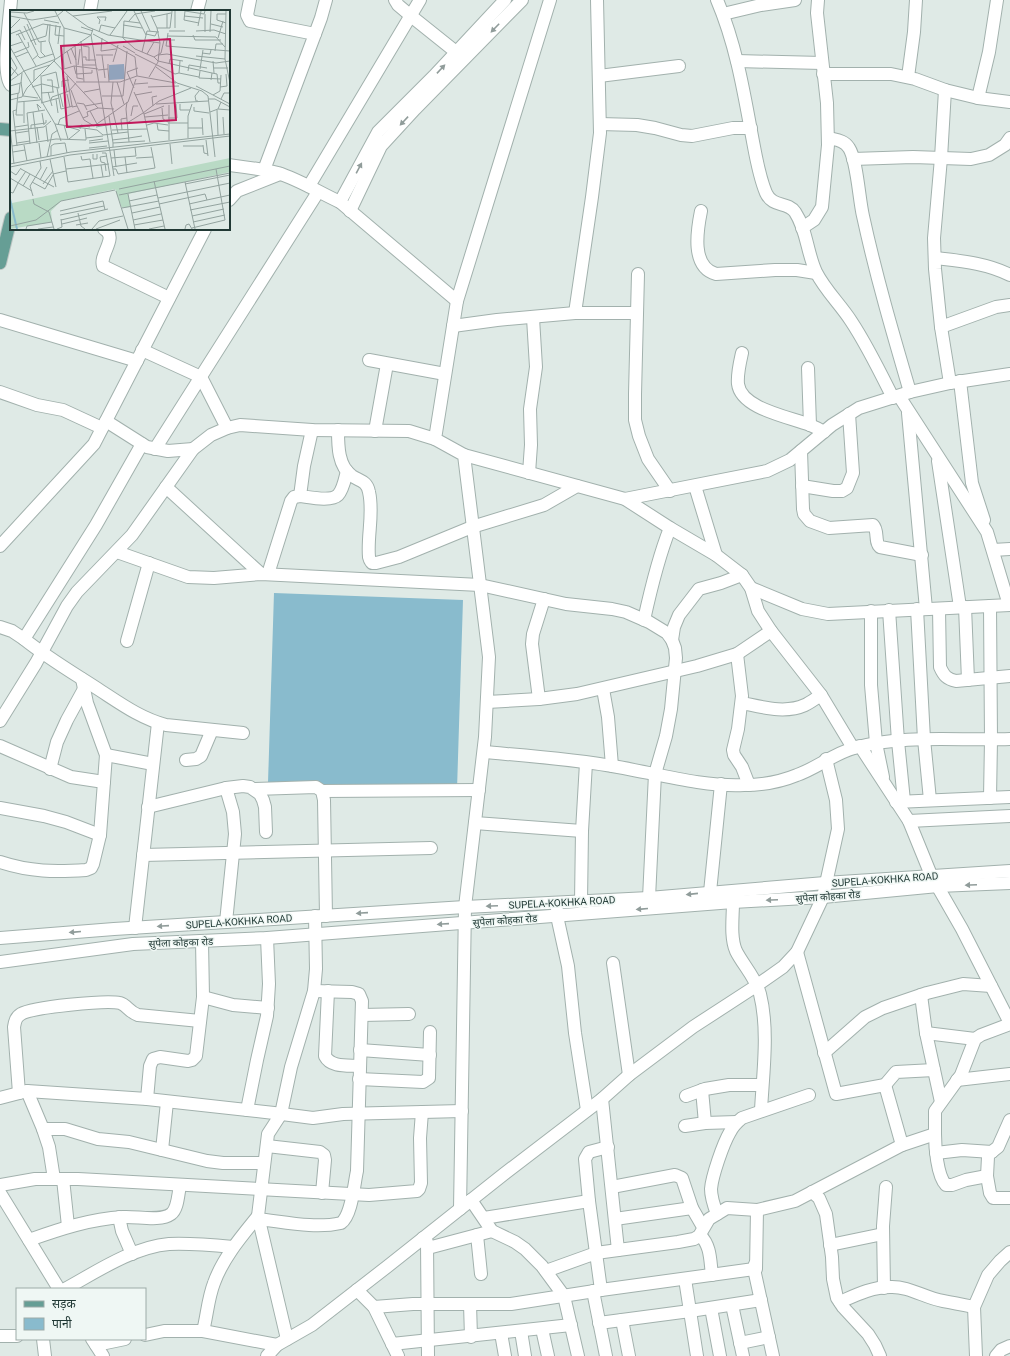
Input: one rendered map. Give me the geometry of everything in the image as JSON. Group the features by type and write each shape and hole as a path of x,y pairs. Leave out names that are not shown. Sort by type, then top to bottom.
{"main road":[{"path":"0,129 10,130"},
{"path":"0,263 10,222"}],"street":[{"path":"10,84 8,82 6,68 6,40 11,0"},
{"path":"90,10 92,0"},
{"path":"197,10 200,0"},
{"path":"250,0 246,15 250,21 315,34"},
{"path":"264,170 315,34 326,0"},
{"path":"395,0 411,16 456,52"},
{"path":"155,449 201,377 314,189 420,0"},
{"path":"340,202 378,132 505,0"},
{"path":"350,211 381,146 522,0"},
{"path":"435,439 457,301 550,0"},
{"path":"575,313 592,197 600,124 597,0"},
{"path":"717,0 733,43 758,164 767,194 775,203 790,207 794,211 802,228 809,257 816,273 901,395 908,410 937,456 988,532"},
{"path":"723,14 762,5 795,0"},
{"path":"802,228 814,220 822,207 828,138 827,104 816,13 818,0"},
{"path":"908,77 914,32 916,0"},
{"path":"978,98 989,52 997,0"},
{"path":"737,61 891,74 908,77 944,90 978,98 1010,102"},
{"path":"599,76 679,66"},
{"path":"752,588 802,609 828,614 1009,605 972,483 955,382 941,327 935,258 936,215 941,158 944,90"},
{"path":"600,124 637,125 692,136 733,128 751,128"},
{"path":"828,138 842,141 846,144 850,149 853,159 862,214 880,289 901,395"},
{"path":"853,159 913,157 971,159 989,155 1005,145 1010,138"},
{"path":"230,165 280,174 340,202 457,301"},
{"path":"230,199 237,191 280,174"},
{"path":"701,211 698,225 698,249 702,263 710,272 716,274 798,270 816,273"},
{"path":"105,230 109,233 110,239 102,257 104,266 169,298"},
{"path":"0,546 94,444 204,230"},
{"path":"935,258 972,262 1010,275"},
{"path":"638,274 634,394 635,420 639,436 648,459 670,491"},
{"path":"941,327 1010,304"},
{"path":"453,326 497,320 533,318 575,313 637,313"},
{"path":"529,473 531,445 530,408 536,367 533,318"},
{"path":"0,320 136,361"},
{"path":"142,350 201,377 227,428"},
{"path":"742,353 738,384 743,396 756,405 810,425 824,432"},
{"path":"369,360 445,374"},
{"path":"375,431 387,364"},
{"path":"808,368 810,425"},
{"path":"626,500 767,471 790,460 832,425 859,408 901,395 955,382 1010,374"},
{"path":"0,392 30,403 63,410 104,424 148,447 168,451 193,449"},
{"path":"908,410 922,555 924,739 930,800"},
{"path":"802,486 833,491 842,491 847,488 853,473 849,414"},
{"path":"32,645 67,606 77,592 132,536 193,449 211,435 227,428 240,425 312,430 409,432 435,439 464,455 626,500 716,555 742,575 752,588 758,611 822,695 853,748"},
{"path":"300,496 304,466 312,430"},
{"path":"338,430 339,454 347,471 352,476 365,483 370,493 371,523 369,557 372,562 376,563 399,557 472,527 544,505 577,486"},
{"path":"0,721 32,645 96,525 142,444"},
{"path":"801,451 803,510 804,514 810,520 829,528 873,525 875,528 877,544 880,548 922,555"},
{"path":"460,1209 465,907 484,752 489,657 464,455"},
{"path":"937,456 962,607 968,680"},
{"path":"264,574 291,501 294,497 334,498 341,492 347,471"},
{"path":"695,486 716,555"},
{"path":"166,487 264,574"},
{"path":"644,620 661,550 670,528"},
{"path":"993,550 1010,549"},
{"path":"117,552 188,576 200,578 264,574 480,585 566,604 619,610 644,620 667,633 675,648 675,670 671,709 666,736 655,774 649,898"},
{"path":"126,641 149,563"},
{"path":"672,640 674,627 679,615 699,589 742,575"},
{"path":"539,699 532,644 533,634 544,599"},
{"path":"990,606 990,798"},
{"path":"939,609 940,667 943,675 949,680 956,681 1010,676"},
{"path":"889,610 898,741 900,801"},
{"path":"870,612 871,685 876,743 884,784"},
{"path":"0,628 12,631 83,684 158,723 243,733"},
{"path":"487,702 539,699 603,689 737,654 772,631"},
{"path":"737,654 741,681 742,703 733,750 749,785"},
{"path":"0,862 18,868 43,871 86,870 91,868 93,864 100,835 106,755 83,684"},
{"path":"50,769 57,742 83,684"},
{"path":"603,689 608,717 612,766"},
{"path":"742,703 763,708 792,709 804,705 822,695"},
{"path":"135,928 158,723"},
{"path":"186,760 196,759 201,756 212,730"},
{"path":"853,748 876,743 924,739 1010,739"},
{"path":"0,746 71,777 104,782"},
{"path":"484,752 553,758 612,766 706,783 749,785 772,783 798,775 826,759 860,746 884,784 900,801 931,875 992,986 1010,1023 975,1039 961,1075 935,1111 934,1134 936,1153 942,1178 946,1185 952,1185 966,1180 988,1176"},
{"path":"106,755 153,764"},
{"path":"267,1356 282,1342 312,1324 357,1290 425,1243 471,1200 693,1027 783,967 797,952 822,897 838,829 836,800 826,759"},
{"path":"581,902 582,831 586,763"},
{"path":"710,892 721,784"},
{"path":"148,807 226,788 250,786 260,794 263,800 265,807 266,832"},
{"path":"255,789 316,787 322,791 479,790"},
{"path":"226,788 235,824 234,853 226,922"},
{"path":"282,1342 258,1218 268,1134 281,1114 291,1067 314,992 316,969 316,934 321,916 324,851 324,800 322,791"},
{"path":"900,801 1010,797"},
{"path":"0,808 66,822 100,835"},
{"path":"909,821 1010,816"},
{"path":"475,823 582,831"},
{"path":"143,855 432,848"},
{"name":"SUPELA-KOKHKA ROAD","path":"0,938 114,929 465,907 649,898 931,875 1010,871"},
{"name":"सुपेला कोहका रोड","path":"0,962 133,944 267,938 734,902 822,897 938,886 1010,883"},
{"path":"557,902 557,916 568,966 588,1110"},
{"path":"734,902 733,938 736,950 759,992 762,1009 764,1024 762,1110"},
{"path":"247,1110 268,1008 269,984 267,938"},
{"path":"147,1100 151,1062 156,1057 188,1061 196,1056 203,996 202,941"},
{"path":"797,952 836,1094 885,1085 896,1072 934,1070"},
{"path":"613,963 634,1072"},
{"path":"824,1053 865,1017 883,1008 921,995 963,984 992,986"},
{"path":"258,1218 306,1225 328,1225 341,1223 346,1217 352,1195 357,1171 362,1001 359,994 356,992 314,992"},
{"path":"328,992 325,1056 329,1062 333,1064 360,1066"},
{"path":"921,995 926,1033 941,1102"},
{"path":"203,996 233,1005 268,1008"},
{"path":"68,1226 59,1179 43,1129 23,1092 14,1027 17,1018 28,1011 87,1003 118,1003 125,1006 129,1011 138,1014 200,1021"},
{"path":"362,1015 409,1014"},
{"path":"359,1079 425,1082 429,1078 430,1032"},
{"path":"926,1033 975,1039"},
{"path":"360,1050 430,1055"},
{"path":"957,1080 1010,1074"},
{"path":"686,1096 702,1090 728,1085 762,1085"},
{"path":"885,1085 902,1145"},
{"path":"702,1090 705,1123"},
{"path":"0,1098 23,1092 147,1100 313,1118 358,1113 462,1111"},
{"path":"712,1275 706,1242 712,1200 711,1189 713,1174 729,1133 742,1118 809,1095"},
{"path":"602,1099 618,1250"},
{"path":"162,1150 167,1102"},
{"path":"0,1185 35,1179 59,1179 369,1196 417,1191 421,1183 420,1138 422,1112"},
{"path":"1010,1120 998,1147 988,1157 990,1193 993,1198 1010,1198"},
{"path":"685,1126 705,1123 737,1122"},
{"path":"43,1129 65,1129 98,1139 129,1142 218,1162 264,1163"},
{"path":"546,1271 596,1253 694,1239 708,1222 727,1208 757,1210 795,1200 902,1145 934,1134"},
{"path":"267,1146 320,1152 324,1154 325,1160 322,1193"},
{"path":"606,1356 599,1323 596,1253 589,1201 586,1156 591,1151 608,1147"},
{"path":"936,1153 962,1150 992,1152"},
{"path":"612,1187 675,1175 678,1176 682,1178 684,1182 692,1208 708,1222"},
{"path":"29,1240 68,1226 106,1218 154,1218 169,1216 176,1209 180,1186"},
{"path":"884,1288 883,1234 886,1187"},
{"path":"812,1192 819,1198 826,1214 834,1289 837,1298 868,1334 880,1356"},
{"path":"0,1193 58,1288"},
{"path":"471,1200 492,1231 515,1242 525,1249 546,1271 564,1296 578,1356"},
{"path":"484,1218 589,1201"},
{"path":"615,1220 692,1208"},
{"path":"757,1210 755,1268 773,1356"},
{"path":"119,1217 122,1230 132,1254"},
{"path":"203,1331 213,1283 222,1264 233,1247 258,1218"},
{"path":"425,1243 477,1235 492,1231"},
{"path":"830,1245 883,1234"},
{"path":"477,1235 480,1274"},
{"path":"425,1243 428,1282 428,1356"},
{"path":"67,1288 122,1258 168,1244 233,1247"},
{"path":"976,1356 974,1307 988,1275 1010,1252"},
{"path":"374,1307 427,1304 510,1304 755,1268"},
{"path":"684,1279 697,1356"},
{"path":"840,1302 865,1292 884,1288 899,1288 943,1301 974,1307"},
{"path":"357,1290 374,1307 398,1356"},
{"path":"599,1323 761,1300"},
{"path":"470,1304 471,1336"},
{"path":"732,1305 743,1356"},
{"path":"711,1308 720,1356"},
{"path":"622,1320 629,1356"},
{"path":"392,1344 428,1339 571,1326"},
{"path":"542,1329 548,1356"},
{"path":"146,1335 164,1331 203,1331 282,1342"},
{"path":"521,1331 525,1356"},
{"path":"501,1333 505,1356"},
{"path":"0,1336 16,1336"},
{"path":"740,1343 769,1337"},
{"path":"43,1340 45,1356"},
{"path":"103,1356 94,1342 114,1340"},
{"path":"996,1356 1001,1350 1010,1346"}],"water":[{"path":"274,593 463,600 457,789 268,783"}]}
